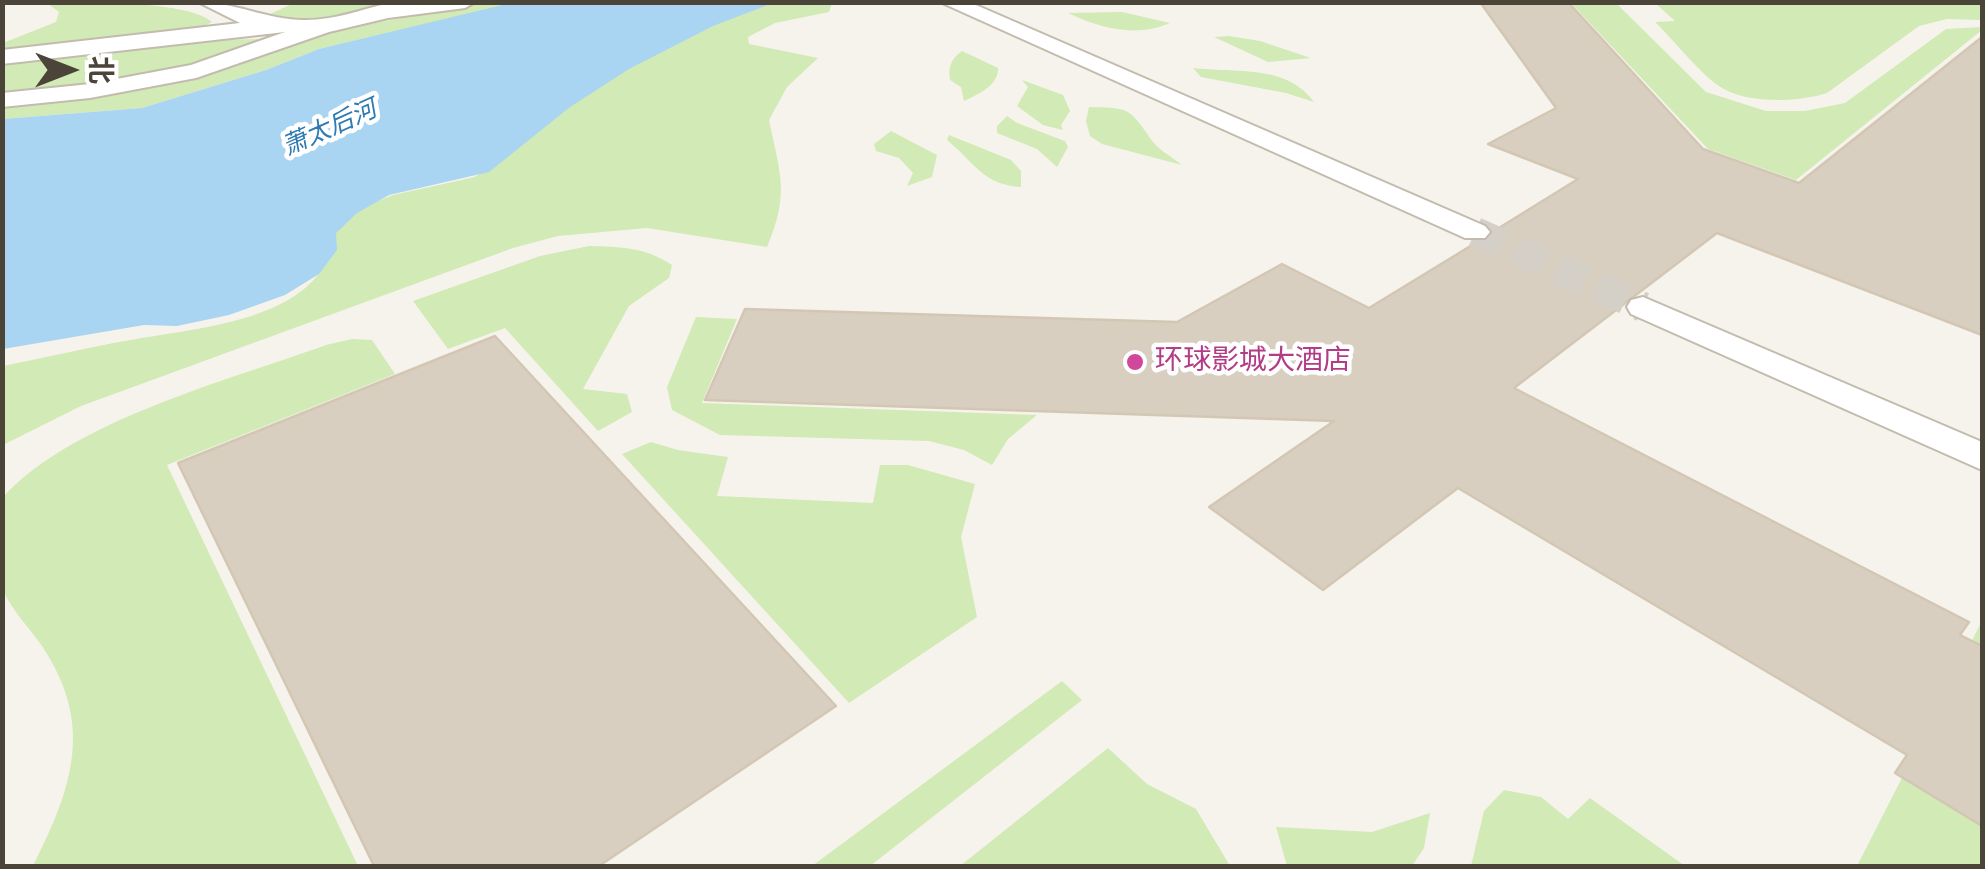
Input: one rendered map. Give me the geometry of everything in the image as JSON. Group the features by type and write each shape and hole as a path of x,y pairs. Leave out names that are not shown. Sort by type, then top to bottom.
{"street":[{"path":"208,2 236,18 266,26"},
{"path":"388,12 410,2"},
{"path":"2,100 90,91 196,71 327,25 465,2"},
{"path":"950,2 1474,232"},
{"path":"2,57 266,26 327,25"},
{"path":"1643,306 1982,456"}],"green space":[{"path":"47,3 159,6 212,22 203,27 3,52 3,43 56,22 59,12"},
{"path":"294,3 394,3 332,17 270,14"},
{"path":"483,3 515,3 319,49 266,70 142,108 3,119 2,109 198,75 347,28"},
{"path":"772,3 832,3 829,12 775,23 748,37 749,44 818,58 787,87 769,120 781,197 767,247 647,228 558,236 513,248 81,406 3,445 3,366 225,323 286,301 311,283 328,259 335,228 353,211 393,195 475,177 600,82 721,21"},
{"path":"1571,3 1617,4 1706,92 1766,111 1805,111 1845,103 1946,29 1982,30 1796,180 1708,149"},
{"path":"1655,3 1982,3 1982,20 1947,19 1919,26 1827,93 1776,100 1735,94 1715,83 1655,22 1675,21"},
{"path":"1122,12 1170,23 1144,30 1118,29 1068,13"},
{"path":"1214,37 1260,41 1311,58 1268,62"},
{"path":"262,39 260,45 229,56 165,72 3,95 3,63 203,40"},
{"path":"962,51 998,68 992,84 964,101 961,87 949,75 953,60"},
{"path":"1193,68 1275,76 1290,81 1314,102 1201,77"},
{"path":"1022,80 1063,95 1070,111 1061,125 1063,130 1043,125 1017,106 1028,87"},
{"path":"1089,107 1126,111 1157,146 1182,165 1102,144 1090,136 1086,121"},
{"path":"1007,116 1065,141 1068,147 1057,167 1037,149 997,133 997,126"},
{"path":"891,131 937,155 932,177 907,186 913,173 899,158 876,151 874,144"},
{"path":"949,135 1011,160 1021,171 1021,187 988,177 947,140"},
{"path":"589,246 642,251 672,265 669,278 629,306 583,389 627,394 632,412 598,431 505,328 448,349 413,301 540,256"},
{"path":"696,317 737,319 702,403 1037,415 1008,439 992,465 964,450 929,441 720,435 672,410 667,387"},
{"path":"352,339 372,340 395,374 167,465 358,866 33,866 66,786 73,735 61,682 42,646 3,590 3,497 33,470 110,425 199,389"},
{"path":"651,442 728,457 717,496 873,503 880,465 908,465 975,484 961,537 977,617 849,703 622,454"},
{"path":"1982,621 1982,866 1857,866"},
{"path":"1062,681 1082,700 870,866 812,866"},
{"path":"1108,748 1147,784 1196,809 1230,866 960,866"},
{"path":"1504,790 1541,797 1568,819 1590,798 1685,866 1471,866 1484,811"},
{"path":"1430,813 1424,848 1412,866 1287,866 1276,827 1372,832"}],"water":[{"name":"萧太后河","path":"515,2 773,3 713,26 629,69 570,107 489,172 389,195 357,213 336,233 337,250 319,274 285,295 229,315 177,326 144,325 3,349 3,119 142,108 266,70 319,49"}],"building":[{"name":"环球影城大酒店","path":"1480,2 1568,2 1703,149 1799,183 1982,37 1982,335 1717,233 1514,388 1969,622 1960,635 1982,646 1982,826 1895,773 1907,755 1458,488 1323,590 1209,507 1334,421 705,400 745,309 1177,322 1282,264 1369,308 1477,242 1488,240 1494,231 1578,179 1488,144 1556,108"},
{"path":"495,336 836,706 599,866 374,866 178,463"}],"tunnel":[{"path":"1475,232 1643,307"}],"place":[{"name":"环球影城大酒店","path":"1135,362"}]}
